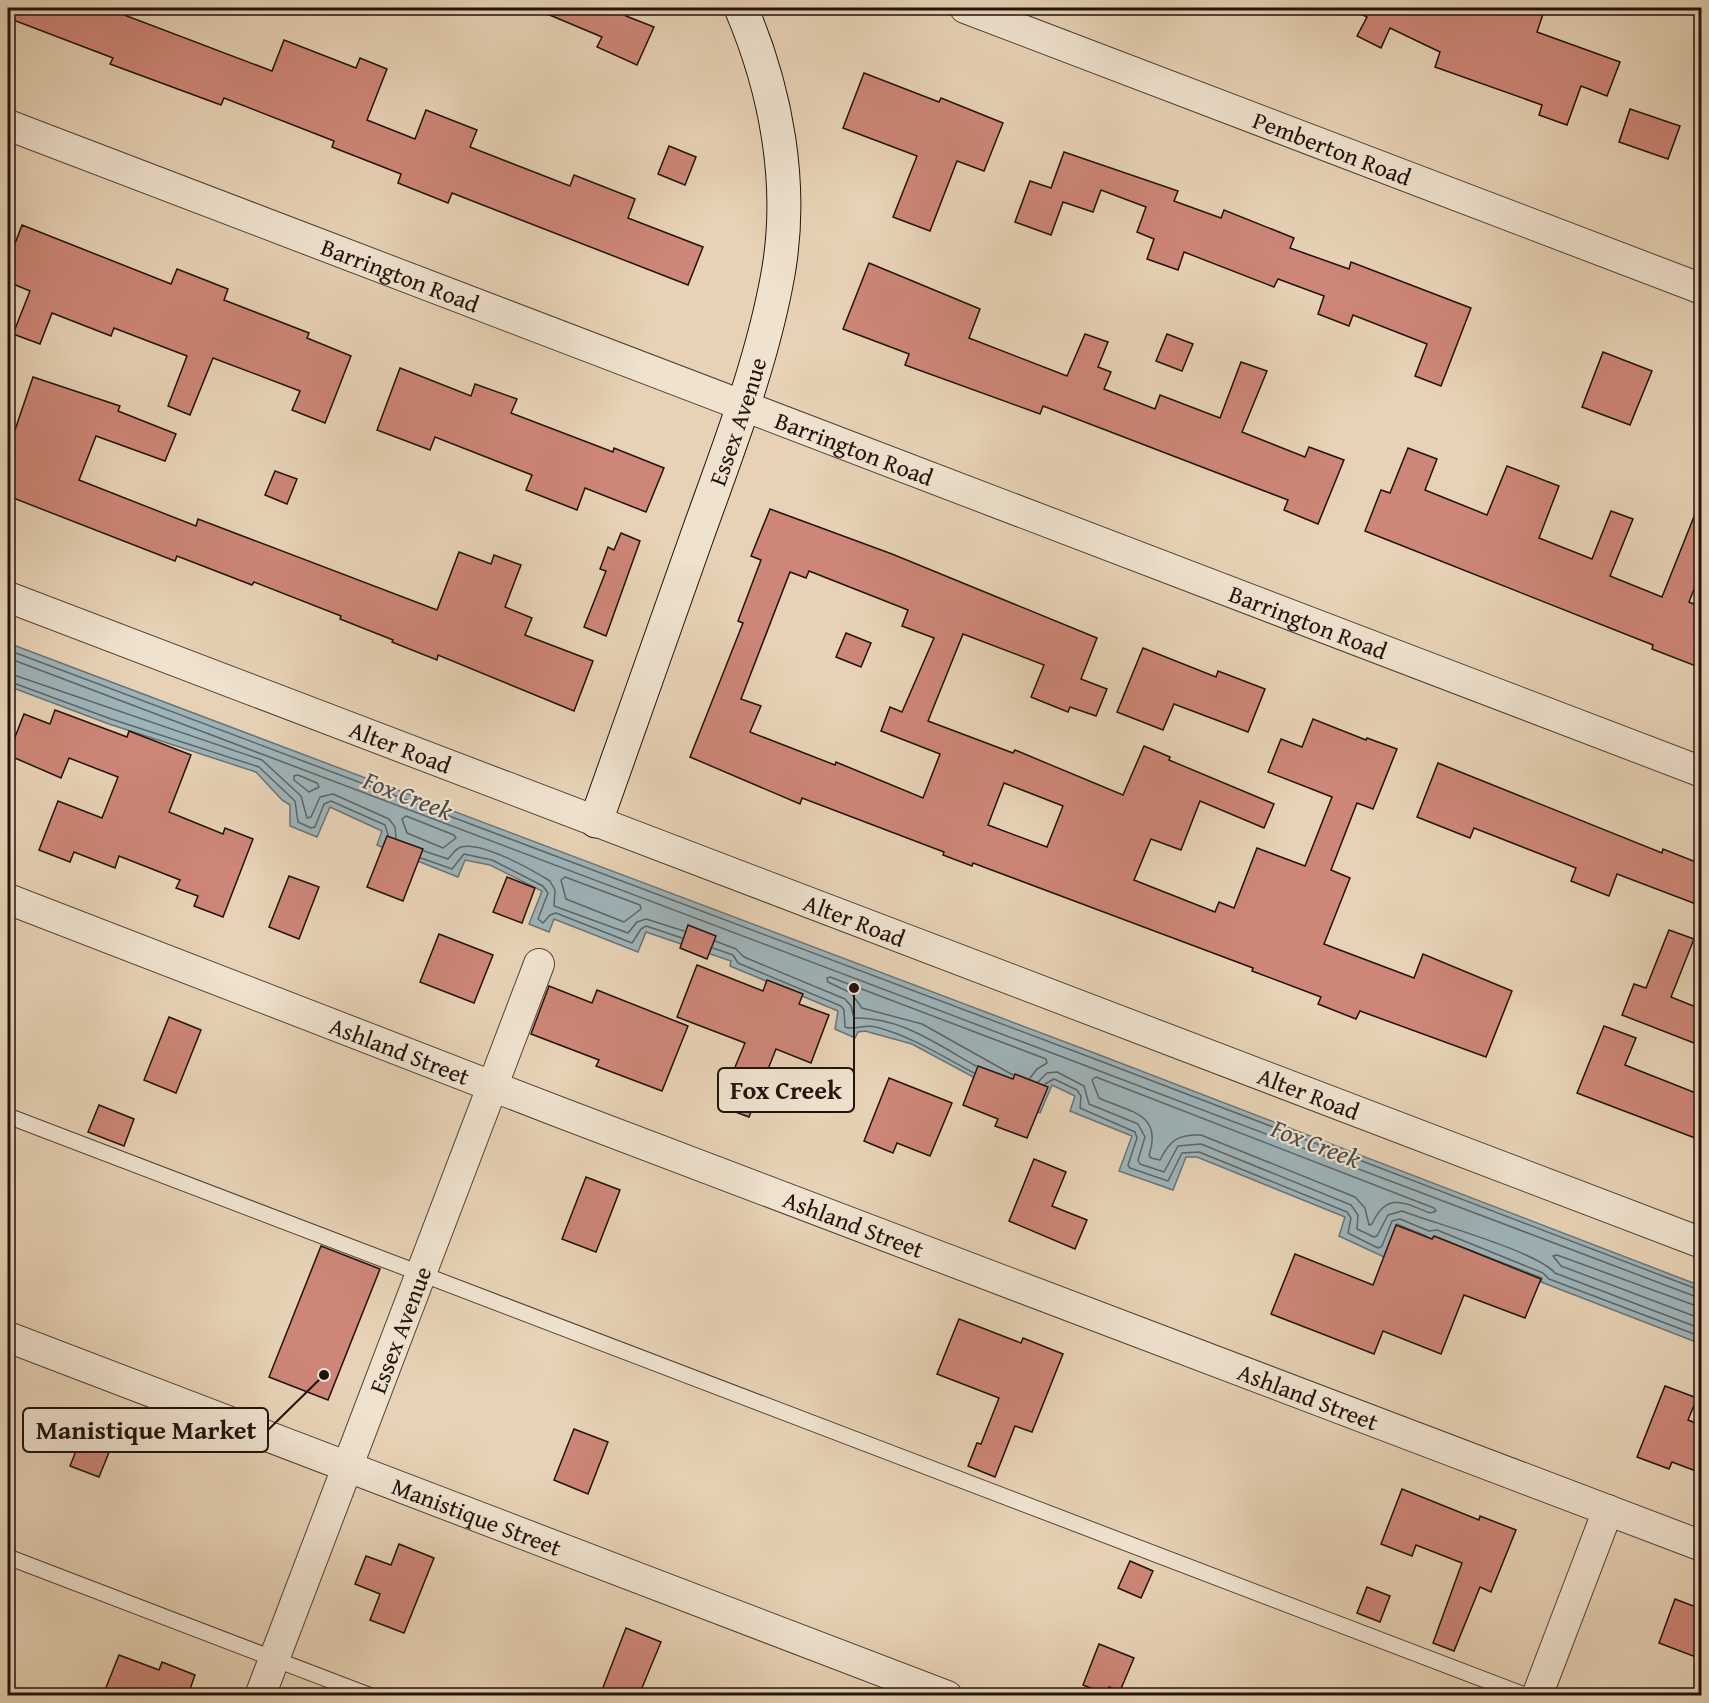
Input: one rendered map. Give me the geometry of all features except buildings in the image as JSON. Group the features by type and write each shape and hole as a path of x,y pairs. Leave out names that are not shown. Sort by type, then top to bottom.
{"street":[{"name":"Essex Avenue","path":"596,821 742,406 765,333 779,272 783,209 781,152 770,89 755,41 741,8"},
{"name":"Pemberton Road","path":"964,8 1701,289"},
{"name":"Barrington Road","path":"8,126 1701,771"},
{"name":"Alter Road","path":"8,597 1701,1243"},
{"name":"Ashland Street","path":"8,899 1701,1546"},
{"name":"Essex Avenue","path":"261,1695 539,964"},
{"name":"Manistique Street","path":"8,1336 947,1695"},
{"path":"1537,1695 1608,1510"}],"lane":[{"path":"8,1116 1527,1695"},
{"path":"8,1557 371,1695"}],"water":[{"name":"Fox Creek","path":"8,643 1097,1054 1701,1286 1701,1344 1541,1282 1542,1278 1434,1236 1420,1268 1412,1274 1426,1236 1397,1224 1384,1257 1339,1236 1345,1217 1197,1157 1186,1157 1173,1190 1119,1171 1132,1136 1070,1111 1075,1096 1052,1085 1040,1113 912,1044 865,1031 858,1032 855,1038 835,1029 838,1011 730,966 731,961 646,932 638,952 554,919 549,932 529,924 542,891 490,865 465,860 458,877 377,845 382,831 330,807 317,837 290,826 290,805 282,800 256,772 109,724 8,686"}],"place":[{"name":"Fox Creek","path":"854,988"},
{"name":"Manistique Market","path":"324,1375"}]}
